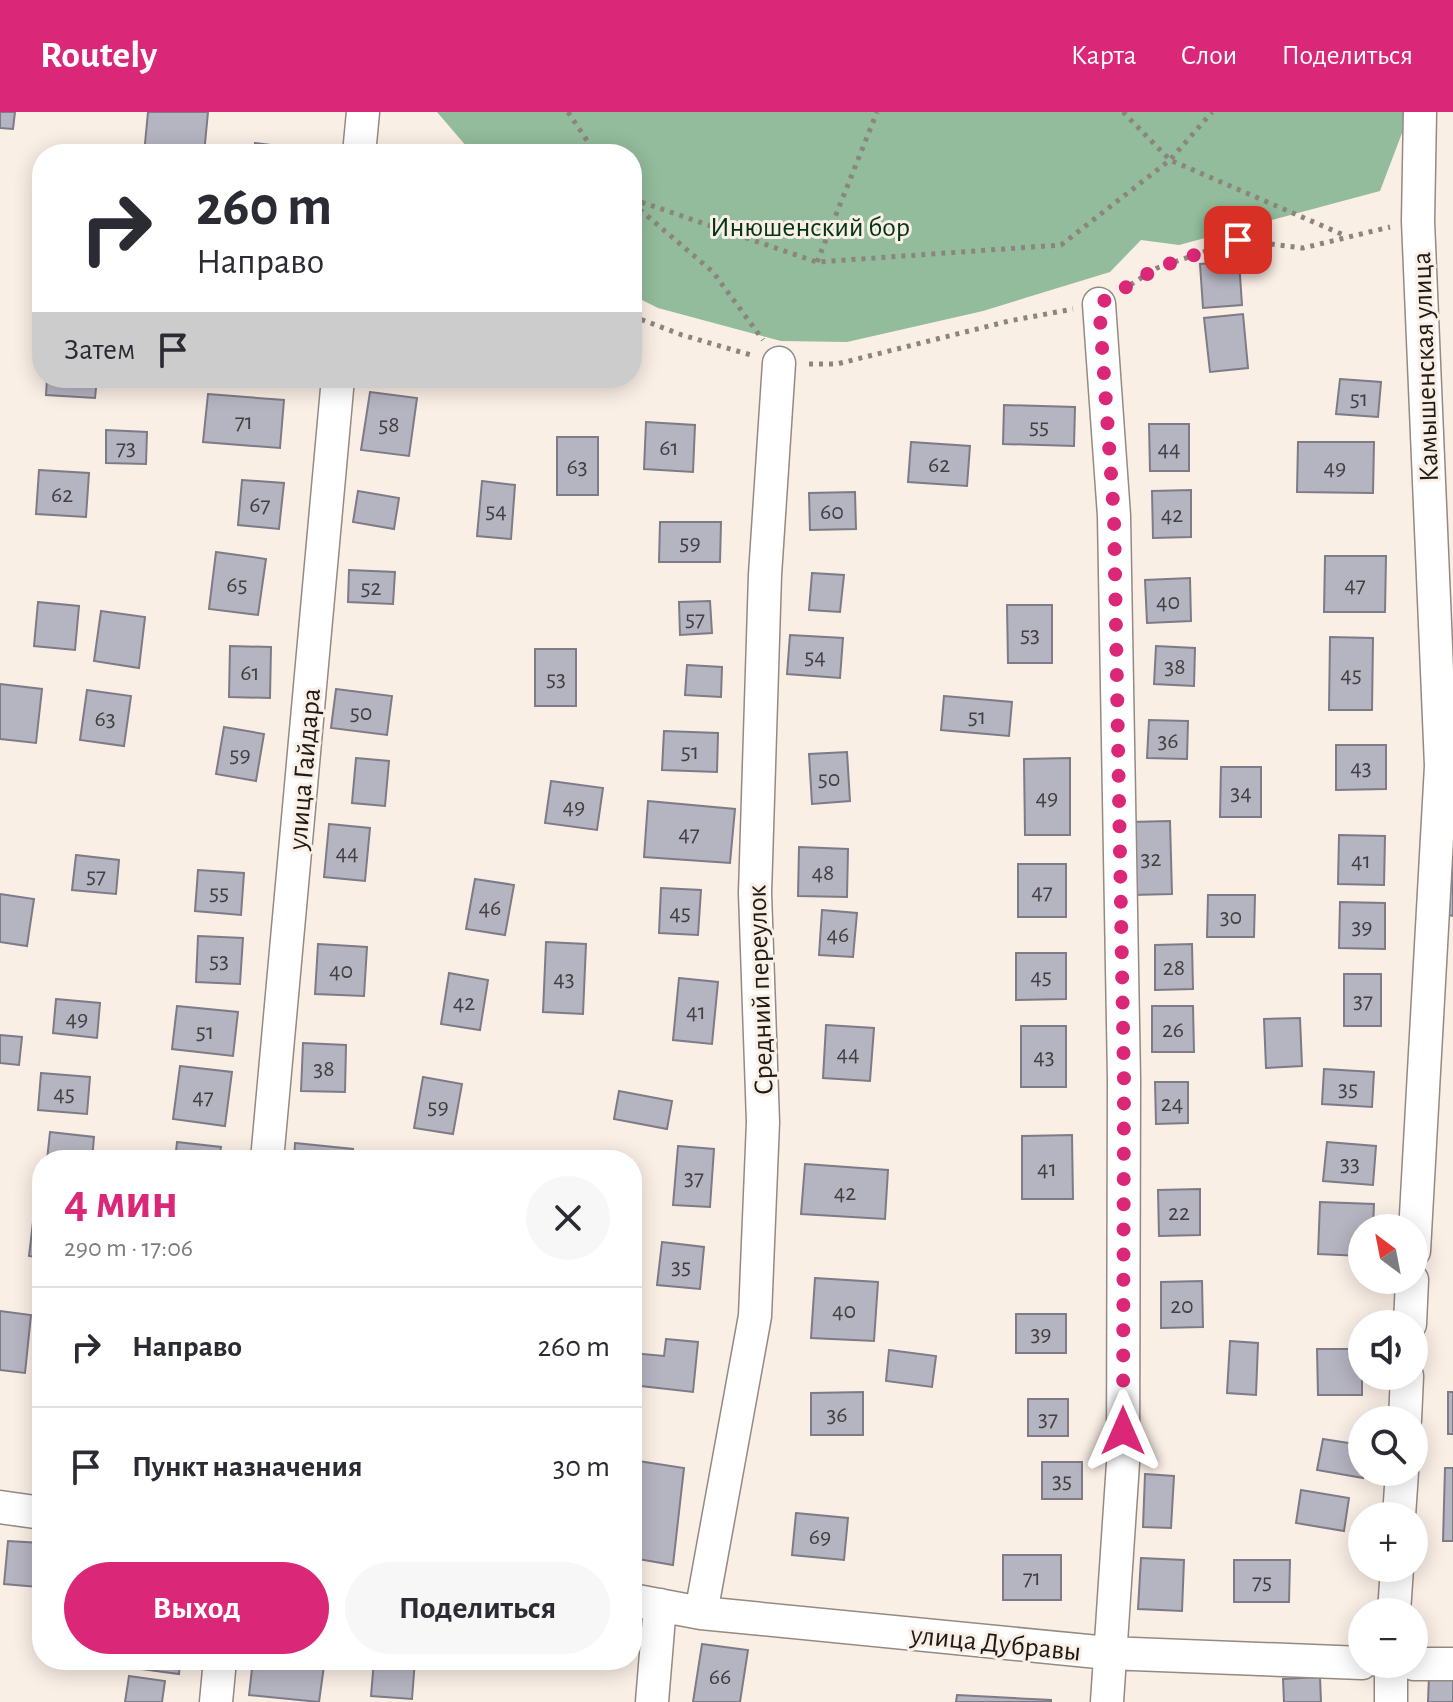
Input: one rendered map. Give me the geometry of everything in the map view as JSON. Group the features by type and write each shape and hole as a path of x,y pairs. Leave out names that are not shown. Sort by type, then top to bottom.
{"street":[{"path":"360,144 363,112"},
{"name":"Камышенская улица","path":"1417,1214 1447,766 1418,221 1420,112"},
{"path":"1099,304 1114,516 1124,1080 1123,1463 1107,1702"},
{"name":"Средний переулок","path":"701,1613 755,1316 763,1122 755,877 765,575 779,363"},
{"name":"улица Гайдара","path":"268,1150 337,388"},
{"path":"0,1507 32,1512"},
{"path":"646,1603 652,1702"},
{"name":"улица Дубравы","path":"646,1603 701,1613 1108,1653 1348,1662"},
{"path":"1428,1664 1453,1664"},
{"path":"216,1702 219,1670"},
{"path":"1391,1678 1391,1702"}],"path":[{"path":"568,112 589,144"},
{"path":"817,262 877,112"},
{"path":"1123,112 1170,160 1348,237"},
{"path":"642,204 817,262 1061,245 1170,160 1212,112"},
{"path":"642,210 713,272 779,363"},
{"path":"642,320 682,335 779,363 837,364 1009,321 1099,304 1157,268 1238,240 1303,248 1418,221"}],"green space":[{"name":"Инюшенский бор","path":"437,112 1410,112 1380,191 1179,245 1141,240 1110,272 983,311 847,342 781,341 658,308 642,300 642,144 464,144"}],"building":[{"path":"0,112 15,112 13,129 0,128"},
{"path":"148,112 208,112 205,144 145,144"},
{"path":"1239,261 1242,305 1203,308 1200,264"},
{"path":"1243,314 1248,368 1210,372 1204,318"},
{"path":"1340,379 1381,382 1378,417 1336,414"},
{"path":"46,388 96,388 95,398 46,395"},
{"path":"370,392 417,398 409,456 361,450"},
{"path":"208,394 284,400 280,448 203,442"},
{"path":"1004,405 1075,407 1074,446 1003,444"},
{"path":"646,422 695,425 693,472 644,469"},
{"path":"1149,424 1189,424 1189,471 1150,471"},
{"path":"106,430 147,432 146,464 106,463"},
{"path":"557,437 598,437 598,495 557,495"},
{"path":"911,442 970,446 967,486 908,482"},
{"path":"1298,442 1374,442 1373,493 1297,492"},
{"path":"39,470 89,473 86,517 36,514"},
{"path":"242,480 284,483 279,529 238,525"},
{"path":"482,481 515,485 511,539 477,536"},
{"path":"1191,490 1191,537 1153,538 1152,491"},
{"path":"358,491 399,498 394,529 353,522"},
{"path":"855,492 856,529 810,530 809,493"},
{"path":"660,522 721,522 720,562 659,562"},
{"path":"216,552 266,559 258,615 209,609"},
{"path":"1325,556 1386,556 1385,612 1324,612"},
{"path":"349,570 395,572 393,604 348,602"},
{"path":"812,573 844,575 840,612 809,610"},
{"path":"1190,578 1191,621 1147,623 1145,580"},
{"path":"710,601 712,633 680,635 679,602"},
{"path":"38,602 79,606 75,650 34,646"},
{"path":"1007,605 1052,605 1052,663 1008,663"},
{"path":"101,611 145,617 139,668 94,661"},
{"path":"790,635 843,638 840,678 787,674"},
{"path":"1330,637 1373,638 1372,710 1329,710"},
{"path":"230,646 271,647 270,698 229,697"},
{"path":"1156,646 1195,648 1194,686 1154,684"},
{"path":"535,649 576,649 576,706 535,706"},
{"path":"687,665 722,667 721,697 685,695"},
{"path":"0,684 42,689 36,743 0,739"},
{"path":"336,689 392,696 387,735 331,728"},
{"path":"87,690 131,696 124,746 80,740"},
{"path":"944,696 1012,702 1009,736 941,730"},
{"path":"1149,720 1188,721 1187,759 1147,758"},
{"path":"224,727 264,734 256,781 216,774"},
{"path":"664,731 718,733 717,772 662,770"},
{"path":"1336,745 1386,745 1386,789 1336,790"},
{"path":"847,752 850,801 812,804 809,754"},
{"path":"356,758 389,761 385,806 352,803"},
{"path":"1070,758 1070,835 1025,835 1024,759"},
{"path":"1221,767 1261,767 1261,817 1220,817"},
{"path":"551,781 603,788 597,830 545,823"},
{"path":"648,801 735,809 730,863 644,857"},
{"path":"1170,821 1172,894 1132,895 1130,822"},
{"path":"329,824 370,828 365,881 324,877"},
{"path":"1339,835 1385,836 1384,885 1338,884"},
{"path":"1453,844 1453,916 1449,915"},
{"path":"799,847 848,849 847,897 798,896"},
{"path":"76,855 119,860 116,894 72,890"},
{"path":"1018,864 1066,864 1066,917 1018,917"},
{"path":"198,870 244,873 241,915 195,911"},
{"path":"475,879 514,885 505,935 466,929"},
{"path":"661,888 701,890 698,935 659,933"},
{"path":"0,894 34,899 27,946 0,942"},
{"path":"1208,895 1255,895 1254,937 1207,937"},
{"path":"1340,902 1385,903 1385,949 1339,948"},
{"path":"822,910 857,913 853,957 819,955"},
{"path":"198,936 243,938 240,984 196,982"},
{"path":"546,942 586,944 583,1014 543,1012"},
{"path":"318,944 367,947 364,996 315,994"},
{"path":"1192,944 1193,989 1155,990 1155,945"},
{"path":"1016,953 1066,953 1066,999 1016,1000"},
{"path":"449,973 488,980 480,1030 441,1024"},
{"path":"1344,974 1381,974 1381,1026 1344,1026"},
{"path":"679,978 718,982 712,1044 673,1040"},
{"path":"56,999 100,1003 97,1038 53,1033"},
{"path":"177,1006 238,1012 233,1056 172,1049"},
{"path":"1152,1006 1193,1006 1194,1052 1152,1052"},
{"path":"1300,1018 1302,1066 1266,1068 1264,1019"},
{"path":"826,1025 874,1028 870,1081 823,1078"},
{"path":"1021,1026 1066,1026 1066,1087 1021,1087"},
{"path":"0,1035 22,1037 19,1065 0,1063"},
{"path":"303,1043 346,1045 345,1092 301,1091"},
{"path":"180,1066 232,1072 225,1126 173,1119"},
{"path":"1324,1069 1374,1072 1372,1107 1322,1104"},
{"path":"41,1073 90,1077 87,1114 38,1110"},
{"path":"423,1077 462,1084 453,1134 414,1128"},
{"path":"1155,1082 1188,1082 1188,1123 1156,1124"},
{"path":"619,1091 672,1101 667,1129 614,1119"},
{"path":"50,1132 94,1137 93,1150 48,1150"},
{"path":"1072,1135 1073,1199 1022,1199 1022,1136"},
{"path":"177,1142 221,1147 221,1150 176,1150"},
{"path":"1327,1142 1376,1146 1373,1185 1323,1181"},
{"path":"295,1143 353,1149 353,1150 295,1150"},
{"path":"678,1146 714,1149 710,1207 673,1205"},
{"path":"805,1164 888,1170 885,1219 801,1214"},
{"path":"1200,1189 1200,1235 1159,1236 1158,1190"},
{"path":"1320,1202 1374,1204 1374,1214 1348,1214 1348,1255 1318,1254"},
{"path":"662,1242 704,1247 700,1289 657,1285"},
{"path":"815,1278 878,1282 874,1341 811,1338"},
{"path":"1202,1281 1203,1327 1161,1328 1161,1282"},
{"path":"0,1311 31,1315 25,1373 0,1370"},
{"path":"1016,1314 1066,1314 1066,1353 1016,1353"},
{"path":"666,1339 698,1342 693,1392 642,1386 642,1354 664,1356"},
{"path":"1230,1341 1258,1343 1256,1395 1227,1393"},
{"path":"1317,1349 1348,1349 1348,1390 1362,1390 1362,1395 1318,1395"},
{"path":"889,1350 936,1356 932,1387 886,1381"},
{"path":"863,1392 863,1435 811,1435 811,1393"},
{"path":"1448,1392 1453,1392 1453,1434 1448,1434"},
{"path":"1028,1399 1068,1399 1068,1436 1028,1436"},
{"path":"1323,1439 1348,1443 1348,1475 1317,1470"},
{"path":"642,1462 684,1468 673,1565 642,1560"},
{"path":"1042,1462 1082,1462 1082,1499 1042,1499"},
{"path":"1445,1468 1453,1468 1453,1541 1443,1541"},
{"path":"1145,1474 1174,1476 1171,1528 1143,1527"},
{"path":"1301,1490 1349,1498 1344,1531 1296,1523"},
{"path":"796,1513 848,1518 844,1560 792,1555"},
{"path":"8,1541 32,1542 32,1586 4,1584"},
{"path":"1003,1555 1061,1555 1061,1600 1003,1600"},
{"path":"1141,1558 1184,1560 1182,1611 1138,1609"},
{"path":"1234,1560 1290,1560 1289,1602 1234,1602"},
{"path":"702,1644 748,1650 740,1702 693,1702"},
{"path":"148,1670 179,1670 179,1674"},
{"path":"252,1670 323,1670 319,1702 249,1695"},
{"path":"373,1670 414,1670 412,1699 371,1696"},
{"path":"1429,1675 1453,1675 1453,1702 1428,1702"},
{"path":"129,1676 165,1681 162,1702 125,1702"},
{"path":"1320,1677 1321,1702 1284,1702 1283,1679"},
{"path":"957,1695 1051,1700 1051,1702 956,1702"}],"route":[{"path":"1123,1431 1124,1080 1114,516 1099,304 1157,268 1238,240"}]}
